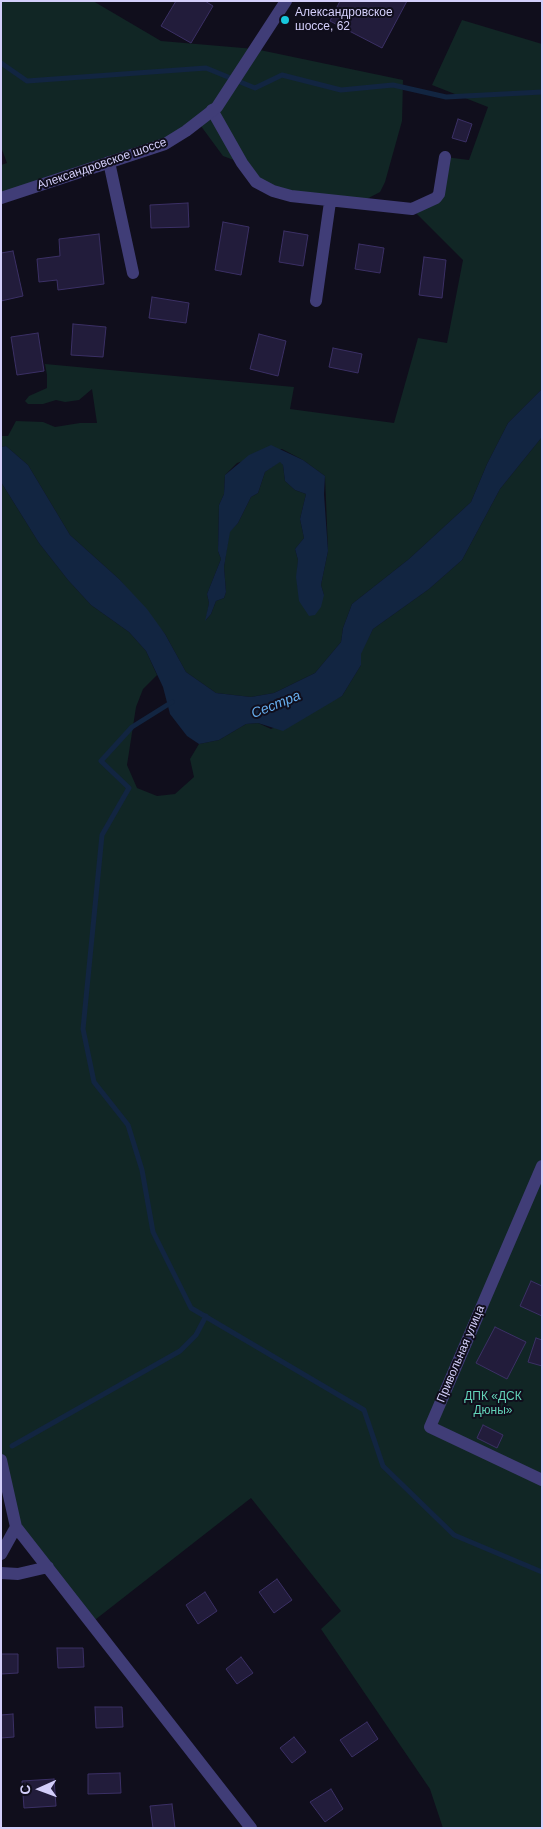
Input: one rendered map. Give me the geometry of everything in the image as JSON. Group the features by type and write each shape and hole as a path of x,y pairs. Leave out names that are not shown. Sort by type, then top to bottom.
{"street":[{"name":"Александровское шоссе","path":"1,198 165,144 212,110 224,96 286,1"},
{"path":"212,110 242,163 256,182 273,191 291,196 330,202 412,209 436,198 439,194 446,157"},
{"path":"109,162 133,272"},
{"path":"316,301 330,202"},
{"name":"Привольная улица","path":"542,1166 430,1427 542,1480"},
{"path":"1,1460 15,1522 249,1827"},
{"path":"1,1554 15,1522"},
{"path":"1,1573 18,1574 48,1567"}],"green space":[{"path":"1,1 93,1 161,41 255,49 403,80 402,121 385,182 380,192 357,204 273,191 242,163 223,156 198,122 177,137 1,199 1,165 7,163 1,147"},
{"path":"462,20 542,44 542,389 508,423 487,464 471,502 409,559 352,604 343,628 341,642 315,673 274,693 251,697 216,693 186,672 165,634 119,579 70,535 28,465 6,446 1,447 1,436 8,436 16,421 43,422 55,427 80,423 97,423 92,389 79,400 65,402 56,400 43,404 28,404 25,401 29,396 47,388 45,364 294,387 290,409 394,423 418,338 447,343 463,260 412,209 436,198 445,157 469,160 488,107 432,85","holes":["282,449 303,460 325,476 328,551 321,585 324,595 297,586 298,560 295,549 304,538 300,519 306,494 295,490 285,481 283,465 280,461 265,472 258,493 251,497 238,523 229,532 224,567 226,592 224,598 216,601 211,614 206,620 209,603 207,594 221,559 218,551 219,505 224,494 225,475 237,463"]},
{"name":"ДПК «ДСК Дюны»","path":"542,437 542,1828 443,1828 430,1789 321,1629 341,1611 251,1498 91,1623 12,1512 1,1461 1,482 39,543 68,580 91,605 129,632 146,651 157,675 143,689 136,707 127,765 137,788 157,796 175,794 194,777 190,759 199,744 219,740 246,724 258,723 271,729 342,696 361,665 360,654 373,629 429,589 462,560 500,489"}],"water":[{"name":"Сестра","path":"542,389 542,437 500,489 462,560 429,589 373,629 361,654 361,665 342,696 283,731 258,723 246,724 219,740 199,744 187,736 170,714 163,687 146,651 129,632 91,605 68,580 39,543 1,482 1,447 6,446 28,465 70,535 119,579 147,609 165,634 186,672 216,693 251,697 274,693 315,673 341,642 343,628 352,604 409,559 471,502 487,464 508,423"},
{"path":"271,445 303,460 325,476 324,494 328,551 321,585 324,595 321,607 315,615 309,616 299,601 296,577 298,560 295,549 304,538 300,519 306,494 295,490 285,481 283,465 280,462 265,472 258,493 251,497 238,523 230,532 224,567 226,592 224,598 216,601 211,614 205,621 209,603 207,594 221,559 218,551 219,505 224,494 225,475 249,455"}],"building":[{"path":"176,1 205,1 213,6 191,43 161,26"},
{"path":"340,1 407,1 382,48 330,21"},
{"path":"458,119 472,124 466,142 452,138"},
{"path":"188,203 189,227 151,228 150,205"},
{"path":"223,222 249,227 241,275 215,270"},
{"path":"284,231 308,235 303,266 279,262"},
{"path":"99,234 104,284 58,290 57,280 39,282 37,259 60,256 59,239"},
{"path":"359,244 384,248 380,273 355,269"},
{"path":"13,251 23,296 1,301 1,253"},
{"path":"424,257 446,260 442,298 419,295"},
{"path":"152,297 189,303 186,323 149,318"},
{"path":"73,324 106,327 103,357 71,355"},
{"path":"38,333 44,371 17,375 11,337"},
{"path":"259,334 286,341 278,376 250,369"},
{"path":"333,348 362,354 358,373 329,367"},
{"path":"531,1281 542,1286 542,1316 520,1306"},
{"path":"495,1327 526,1342 507,1379 476,1363"},
{"path":"536,1338 542,1340 542,1366 528,1362"},
{"path":"483,1425 503,1435 497,1448 477,1438"},
{"path":"277,1579 292,1600 274,1613 259,1592"},
{"path":"205,1592 217,1611 198,1624 186,1605"},
{"path":"57,1648 83,1648 84,1667 58,1668"},
{"path":"1,1654 18,1654 18,1673 1,1674"},
{"path":"241,1657 253,1673 237,1684 226,1669"},
{"path":"95,1707 122,1707 123,1727 96,1728"},
{"path":"13,1714 14,1737 1,1738 1,1715"},
{"path":"367,1722 378,1739 352,1757 340,1740"},
{"path":"294,1737 306,1752 292,1763 280,1748"},
{"path":"120,1773 121,1793 88,1794 88,1774"},
{"path":"54,1779 56,1806 24,1808 22,1781"},
{"path":"331,1789 343,1809 325,1822 310,1802"},
{"path":"172,1804 175,1828 153,1828 150,1806"}],"waterway":[{"path":"1,63 27,81 206,68 255,88 282,75 341,90 393,85 446,97 542,92"},
{"path":"172,702 132,727 101,761 129,788 102,835 83,1029 94,1082 128,1125 142,1170 153,1232 191,1308 364,1410 383,1466 454,1535 542,1572"},
{"path":"12,1446 180,1351 196,1335 206,1316"}],"place":[{"name":"Александровское шоссе, 62","path":"285,20"}]}
